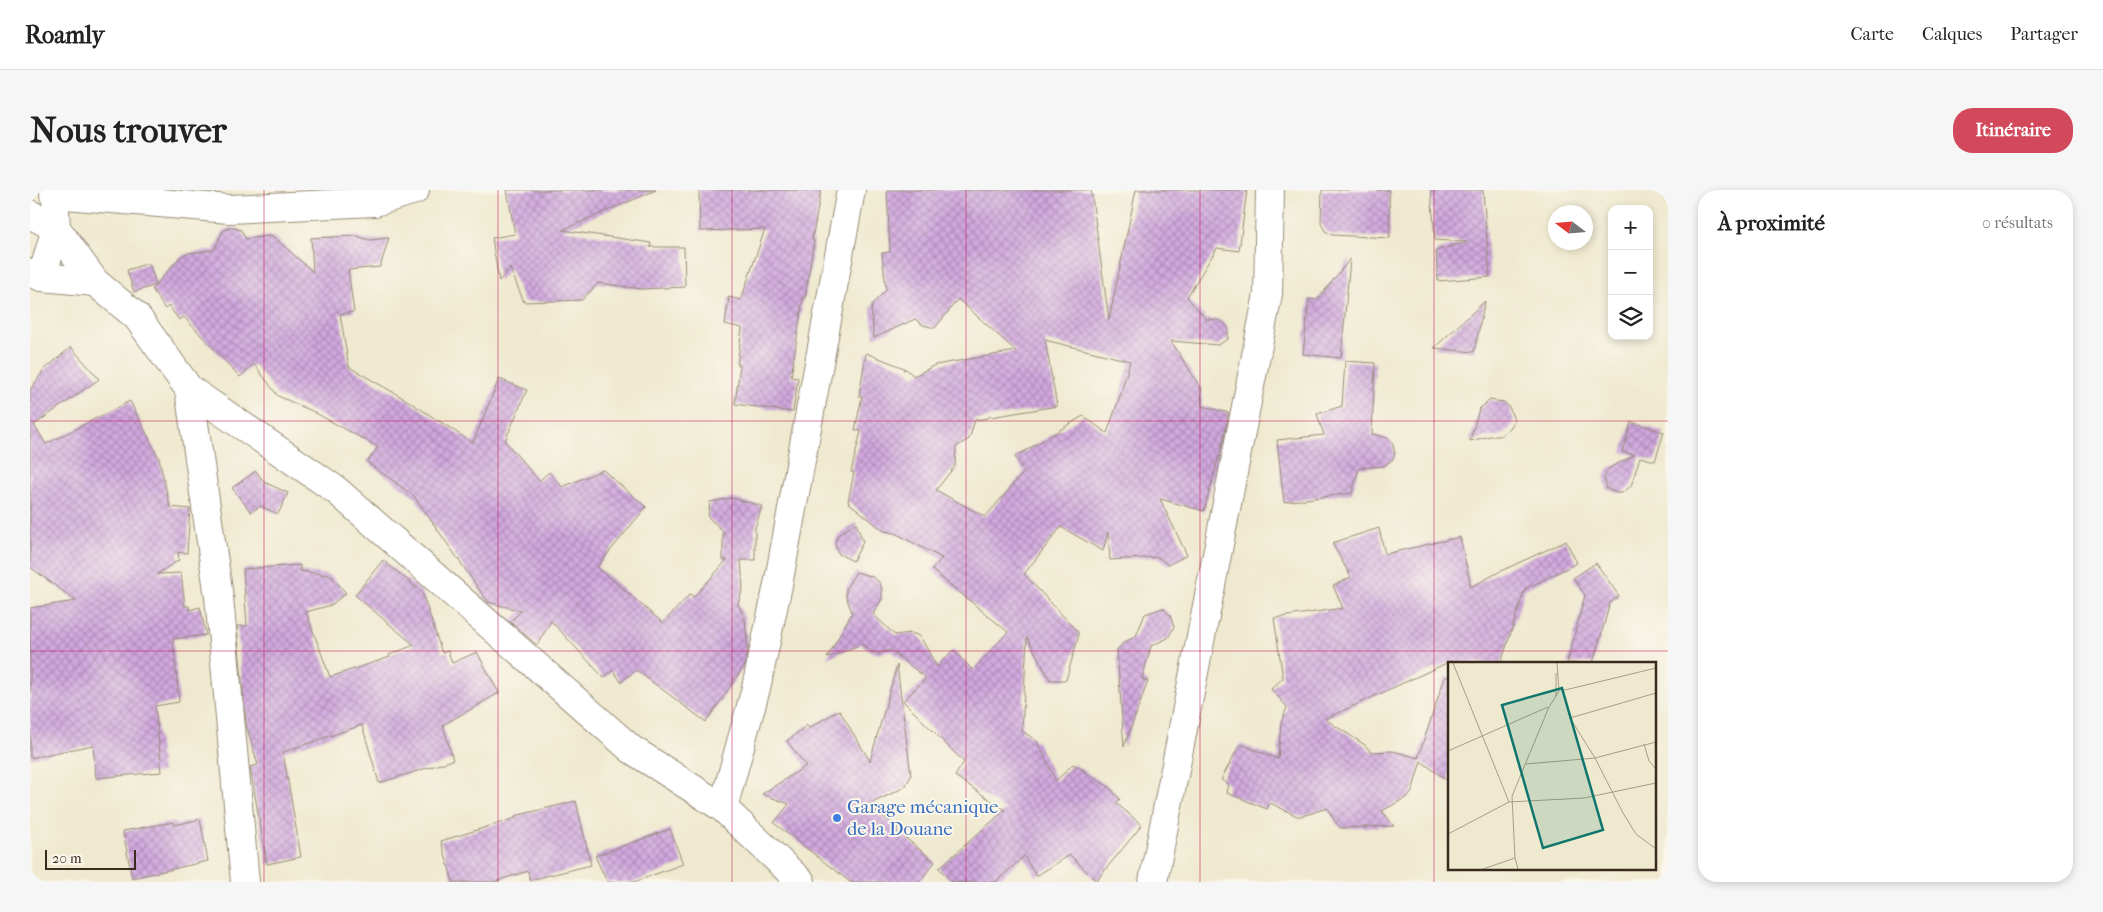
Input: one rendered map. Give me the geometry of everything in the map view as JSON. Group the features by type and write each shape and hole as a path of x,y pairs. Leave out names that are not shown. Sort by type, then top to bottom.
{"main road":[{"path":"95,282 36,275 56,228 54,192 229,209 375,196 415,190"},
{"path":"723,808 756,688 778,585 851,190"},
{"path":"1152,882 1268,294 1270,190"},
{"path":"30,214 56,228 95,282 137,317 189,389 336,490 631,749 723,808 801,882"},
{"path":"189,389 219,597 245,882"}],"building":[{"path":"507,190 656,190 562,230 651,243 650,247 684,247 685,287 641,289 598,283 582,300 524,302 510,268 499,281 492,238 515,234"},
{"path":"699,190 821,190 791,377 798,378 793,412 735,404 740,365 737,365 742,328 725,324 729,297 741,300 765,229 700,231"},
{"path":"887,190 1091,190 1109,320 1136,190 1247,190 1239,251 1217,248 1187,297 1206,319 1219,320 1224,323 1228,328 1228,339 1218,345 1171,341 1201,388 1202,406 1229,413 1204,511 1160,499 1187,555 1168,565 1158,557 1110,560 1108,532 1103,551 1061,527 1024,574 1078,632 1078,638 1066,680 1050,680 1027,637 1022,731 1037,741 1056,781 1073,764 1109,787 1120,799 1116,803 1142,825 1096,881 1070,855 1036,876 1024,856 996,882 952,882 939,868 1005,810 955,776 964,762 903,701 926,678 890,650 879,654 872,652 862,644 827,658 852,613 846,596 846,588 856,572 873,577 880,583 882,599 873,614 895,635 911,633 921,638 937,667 953,650 973,670 1008,632 932,570 942,558 895,533 884,531 848,502 854,472 851,472 861,431 855,430 862,396 859,396 866,353 904,368 903,370 906,369 914,376 935,365 1016,351 958,299 935,328 923,325 915,319 874,338 871,310 873,303 886,290 882,253 890,252","holes":["1045,340 1130,361 1107,433 1083,416 1015,457 1024,472 985,517 936,490 955,466 956,447 969,439 975,420 1057,406"]},
{"path":"1322,190 1389,190 1390,238 1332,235 1325,231 1321,223"},
{"path":"1431,190 1483,190 1490,277 1438,281 1436,251 1467,242 1435,240"},
{"path":"229,228 241,230 246,239 269,236 275,238 313,272 311,238 357,236 369,240 389,238 380,267 348,270 354,312 340,314 349,367 405,399 473,443 499,379 527,390 505,441 539,481 549,472 562,487 603,470 646,507 597,567 663,623 690,594 694,597 727,560 723,560 723,531 708,517 710,502 732,498 762,506 755,528 755,560 741,560 743,588 738,604 745,619 748,651 745,665 706,722 636,670 621,682 613,670 604,678 551,621 537,645 510,622 521,611 488,602 414,496 367,462 378,447 312,411 278,396 254,364 240,377 184,317 179,320 169,306 165,309 152,289 156,285 134,292 127,270 149,263 156,284 180,257 189,253 214,250 223,231"},
{"path":"1350,259 1341,358 1303,354 1309,299 1317,300"},
{"path":"1485,301 1474,352 1434,348"},
{"path":"71,347 99,379 34,425 46,444 130,401 159,458 170,507 190,509 187,553 178,552 179,560 157,574 181,573 185,606 189,606 189,610 200,607 206,635 173,639 179,702 155,706 162,772 96,778 93,745 30,758 30,608 76,601 30,567 30,390 44,370"},
{"path":"1345,361 1375,363 1372,434 1387,438 1392,442 1395,453 1393,459 1384,466 1359,468 1352,493 1284,502 1277,440 1324,435 1317,414 1342,406"},
{"path":"1490,400 1504,402 1509,407 1514,420 1511,427 1500,436 1490,436 1470,441 1479,409"},
{"path":"1631,422 1664,432 1655,461 1640,457 1631,486 1622,493 1617,493 1607,489 1604,478 1609,468 1635,455 1622,452"},
{"path":"256,471 264,482 288,493 278,514 260,506 251,512 232,488"},
{"path":"856,523 863,542 853,561 839,554 835,541 838,535"},
{"path":"1379,528 1385,554 1460,537 1471,587 1566,541 1577,563 1525,589 1501,662 1451,661 1325,719 1365,745 1371,752 1393,751 1418,758 1445,677 1448,677 1448,781 1421,761 1412,792 1409,796 1382,811 1394,826 1341,828 1327,808 1302,816 1297,816 1270,803 1267,809 1227,793 1229,784 1221,780 1240,744 1278,759 1281,723 1287,707 1271,689 1283,678 1274,618 1343,608 1333,586 1351,577 1332,543"},
{"path":"383,560 422,592 442,653 448,651 452,663 477,652 499,693 443,725 453,760 379,783 362,725 283,752 301,857 267,864 250,767 258,765 246,724 237,626 247,626 243,569 300,565 300,571 328,575 333,578 346,593 331,605 306,612 330,677 390,657 389,655 414,645 355,595"},
{"path":"1596,563 1619,596 1610,603 1593,662 1567,662 1585,595 1573,578"},
{"path":"1163,608 1170,615 1174,627 1168,638 1151,646 1142,679 1148,681 1124,747 1117,650 1123,643 1136,636 1145,614"},
{"path":"897,665 911,776 905,787 868,805 898,828 896,830 935,862 919,882 850,882 774,823 789,804 762,794 806,766 787,741 807,725 809,728 839,710 870,761"},
{"path":"576,801 591,865 530,880 528,871 493,882 453,882 441,841 516,818 515,816"},
{"path":"200,819 208,861 132,878 123,831 174,822 175,825"},
{"path":"670,829 683,864 634,882 607,882 595,856"}],"place":[{"name":"Garage mécanique de la Douane","path":"837,818"}]}
